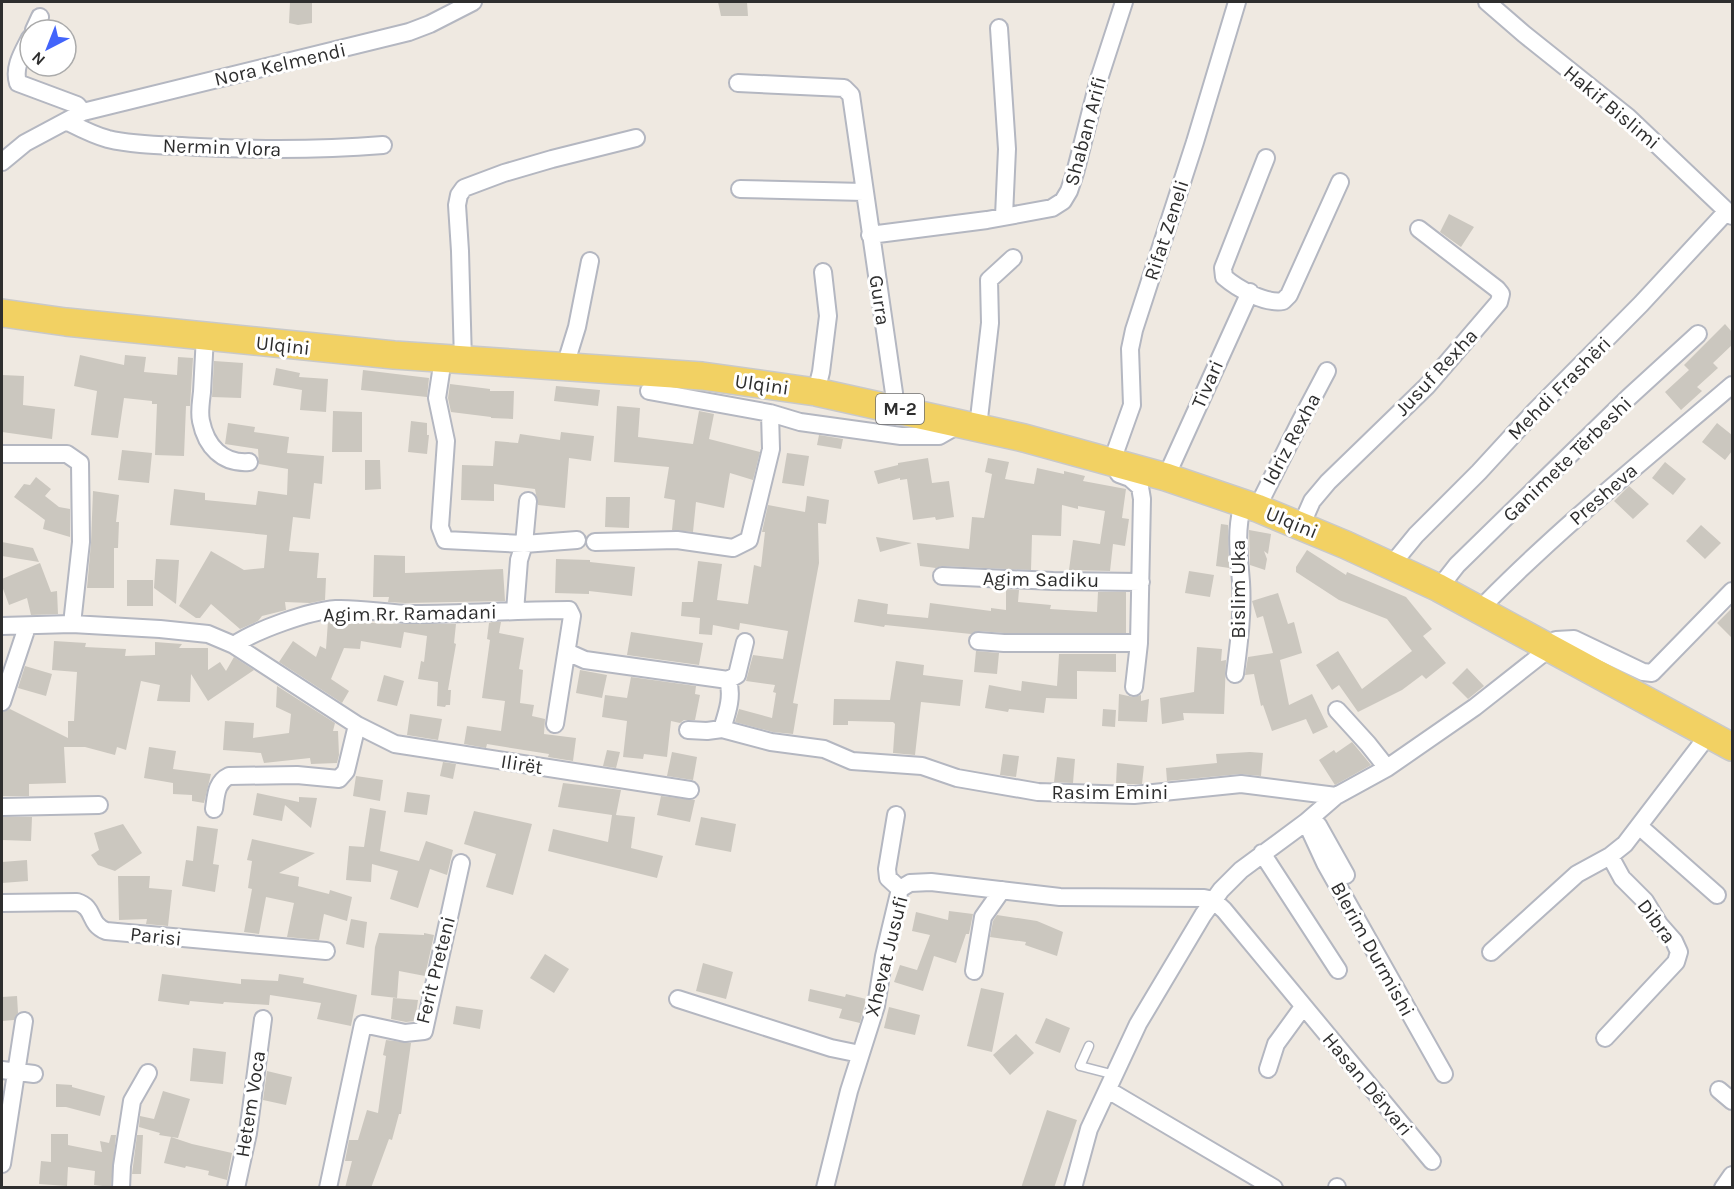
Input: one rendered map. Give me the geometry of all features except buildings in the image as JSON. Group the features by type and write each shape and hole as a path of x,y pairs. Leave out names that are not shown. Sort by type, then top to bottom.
{"main road":[{"name":"Ulqini","path":"2,313 279,345 453,360 702,376 816,392 894,408 1112,461 1250,506 1394,566 1482,610 1732,747"}],"street":[{"name":"Nora Kelmendi","path":"2,162 25,143 83,112 409,32 473,2"},
{"name":"Shaban Arifi","path":"870,235 948,226 1052,208 1063,201 1070,190 1099,79 1124,2"},
{"name":"Rifat Zeneli","path":"1112,461 1132,405 1130,349 1134,330 1195,142 1237,2"},
{"name":"Hakif Bislimi","path":"1487,2 1628,117 1730,214"},
{"path":"999,28 1007,149 1004,216"},
{"path":"18,63 9,77 30,88 77,105 83,112"},
{"name":"Gurra","path":"738,83 844,88 851,95 888,345 894,408"},
{"name":"Nermin Vlora","path":"66,121 107,138 157,145 273,150 383,145"},
{"path":"577,540 524,544 445,540 440,527 446,441 437,398 453,360 460,251 457,205 459,195 464,188 552,159 636,138"},
{"path":"1266,158 1223,268 1224,277 1233,284 1275,303 1283,301 1289,295 1340,182"},
{"path":"740,189 864,192"},
{"name":"Mehdi Frashëri","path":"1394,566 1398,557 1416,535 1730,214"},
{"name":"Jusuf Rexha","path":"1301,526 1312,501 1328,482 1427,386 1499,302 1501,294 1497,289 1419,229"},
{"path":"649,391 770,412 800,422 902,436 939,436 953,428 967,425 990,322 989,280 1013,258"},
{"path":"565,366 577,327 590,261"},
{"name":"Ulqini","path":"816,392 828,315 823,272"},
{"name":"Tivari","path":"1166,477 1250,292"},
{"name":"Ganimete Tërbeshi","path":"1439,588 1457,565 1628,398 1698,334"},
{"path":"205,336 200,419 207,439 215,451 237,463 249,462"},
{"name":"Idriz Rexha","path":"1250,506 1327,371"},
{"name":"Presheva","path":"1482,610 1502,587 1566,526 1732,385"},
{"path":"595,542 676,540 733,548 749,540 771,449 770,412"},
{"path":"2,454 68,454 80,463 81,542 72,624"},
{"path":"1112,461 1119,474 1131,478 1140,487 1142,499 1139,643 1134,687"},
{"path":"515,611 519,560 524,544 528,501"},
{"name":"Bislim Uka","path":"1234,674 1241,616 1241,581 1238,562 1239,518 1250,506"},
{"name":"Agim Sadiku","path":"942,576 1141,582"},
{"path":"1073,1188 1089,1129 1138,1024 1213,900 1240,870 1310,819 1336,796 1387,768 1474,707 1541,655 1556,640 1574,639 1643,672 1652,673 1732,591"},
{"name":"Agim Rr. Ramadani","path":"234,645 266,628 322,611 337,609 412,614 569,610 572,616 555,724"},
{"path":"2,626 72,624 191,631 208,634 234,645"},
{"path":"2,702 27,627"},
{"path":"978,641 1139,643"},
{"path":"567,652 585,660 728,680 737,675 745,642"},
{"name":"Ilirët","path":"234,645 357,725 396,744 690,790"},
{"path":"688,730 722,729 729,706 728,680"},
{"path":"1337,710 1387,768"},
{"path":"214,809 219,786 223,779 229,776 297,775 339,779 346,771 357,725"},
{"name":"Rasim Emini","path":"722,729 771,742 824,748 852,761 922,766 957,778 1038,792 1134,795 1240,784 1336,796"},
{"path":"1491,952 1577,874 1610,856 1625,844 1708,734"},
{"path":"2,807 99,805"},
{"path":"896,815 887,869 888,878 900,889"},
{"name":"Blerim Durmishi","path":"1310,819 1346,875"},
{"name":"Blerim Durmishi","path":"1310,819 1325,863 1444,1074"},
{"path":"1639,826 1717,895"},
{"name":"Blerim Durmishi","path":"1262,853 1338,970"},
{"name":"Dibra","path":"1605,1038 1677,962 1679,952 1674,941 1659,924 1645,901 1622,878 1610,856"},
{"name":"Ferit Preteni","path":"328,1188 363,1024 405,1033 424,1031 460,863"},
{"name":"Xhevat Jusufi","path":"825,1188 849,1091 876,1006 884,956 900,889 910,883 931,882 1060,897 1190,897 1213,900"},
{"path":"974,971 983,917 1002,890"},
{"name":"Hasan Dërvari","path":"1213,900 1224,909 1432,1161"},
{"name":"Parisi","path":"2,903 77,902 85,904 98,928 106,932 326,951"},
{"path":"678,999 831,1048 860,1054"},
{"path":"1268,1069 1276,1044 1303,1006"},
{"name":"Hetem Voca","path":"236,1188 248,1132 264,1019"},
{"path":"2,1164 9,1071 24,1021"},
{"path":"9,1071 34,1074"},
{"path":"122,1188 122,1166 132,1101 148,1073"},
{"path":"1111,1082 1274,1188"},
{"path":"1719,1090 1732,1101"},
{"path":"1723,1188 1732,1175"}],"lane":[{"path":"1089,1046 1080,1066 1111,1082"}]}
